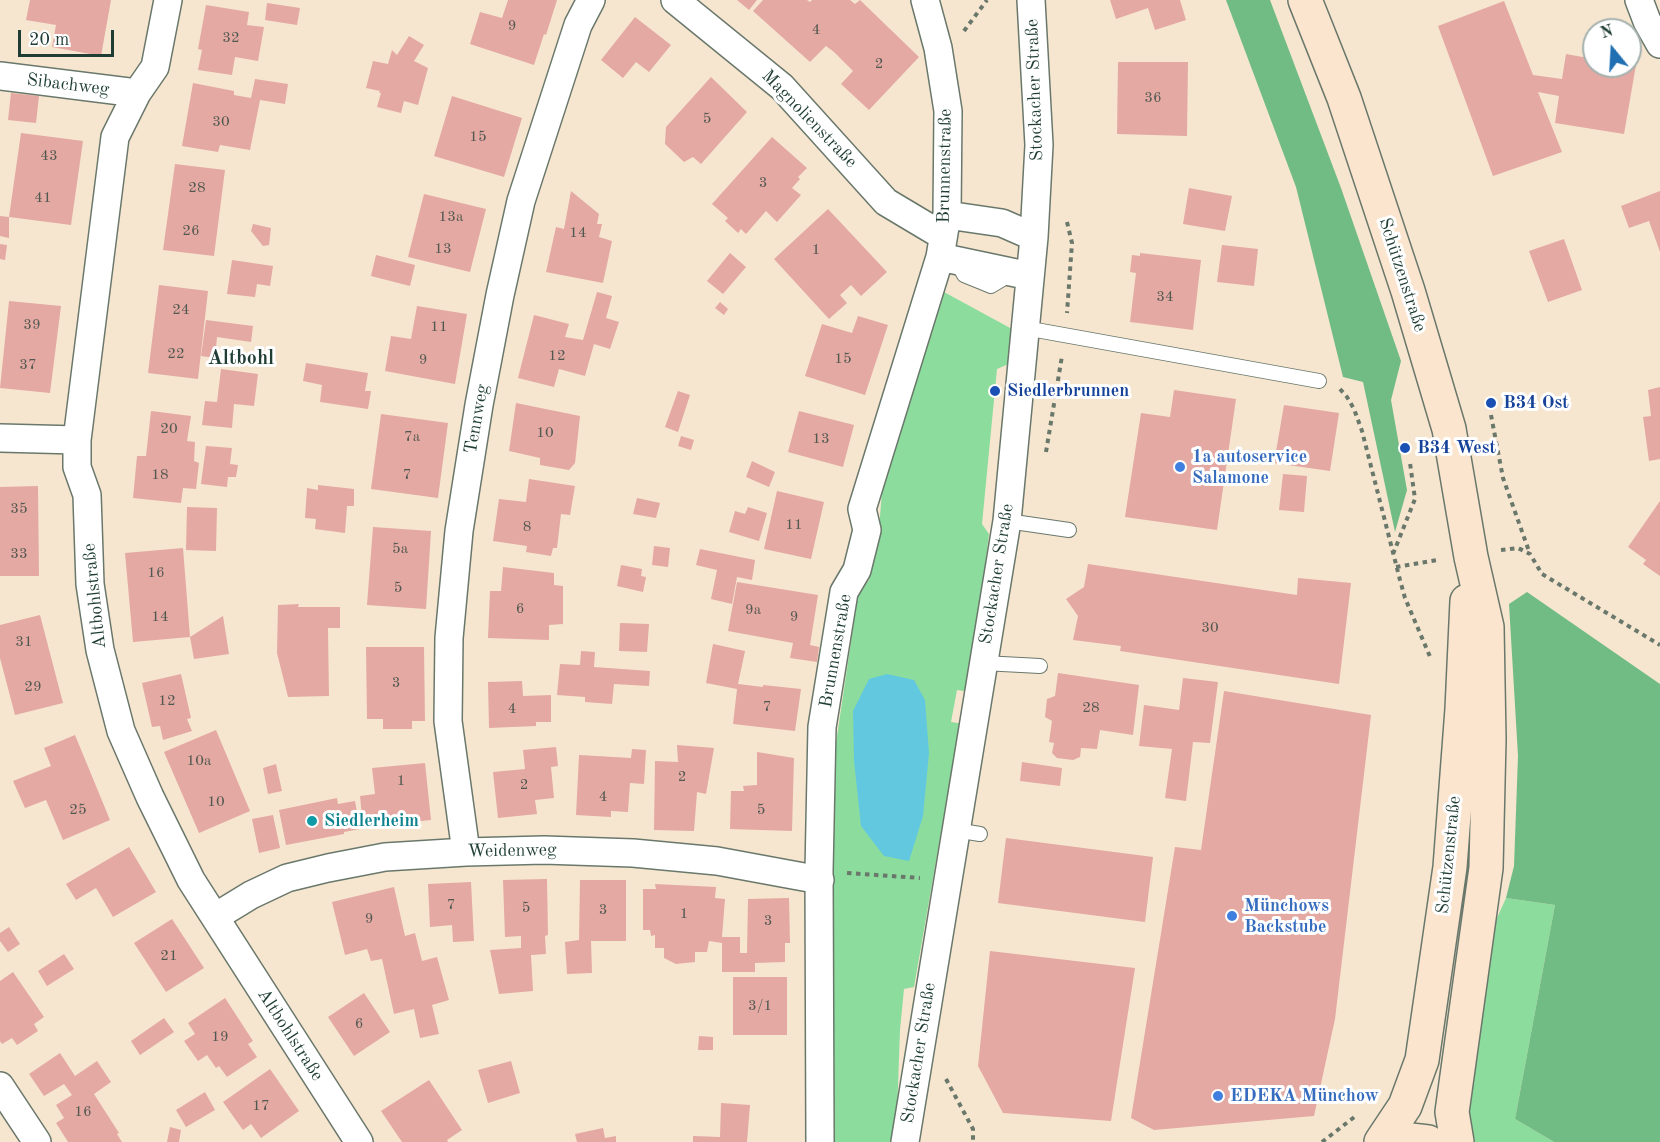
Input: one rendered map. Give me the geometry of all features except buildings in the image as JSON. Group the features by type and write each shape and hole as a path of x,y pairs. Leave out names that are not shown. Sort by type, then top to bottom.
{"main road":[{"name":"Schützenstraße","path":"1305,0 1344,98 1408,291 1484,554 1490,739 1486,868 1452,1113 1457,1142"},
{"name":"Schützenstraße","path":"1382,1142 1405,1106 1422,1060 1450,867 1462,709 1465,632 1484,554"},
{"path":"1382,1142 1402,1139 1428,1142"}],"street":[{"name":"Altbohlstraße","path":"168,0 155,68 137,93 115,137 77,440 77,467 87,495 90,584 100,650 121,731 150,797 191,880 359,1142"},
{"name":"Tennweg","path":"466,852 448,721 448,638 459,531 479,405 521,201 578,25 591,0"},
{"name":"Magnolienstraße","path":"675,0 783,87 886,202 946,242"},
{"name":"Brunnenstraße","path":"820,1142 822,727 844,592 857,570 867,530 862,509 946,242 948,111 938,48 925,0"},
{"name":"Stockacher Straße","path":"905,1142 948,879 968,832 983,663 1007,521 1025,328 1022,274 1034,237 1039,145 1031,0"},
{"path":"1639,0 1647,21 1660,44"},
{"name":"Sibachweg","path":"0,76 137,93"},
{"path":"946,242 1002,223 1034,237"},
{"path":"946,242 1022,274"},
{"path":"0,438 77,440"},
{"name":"Weidenweg","path":"215,917 251,895 287,878 385,858 466,852 544,850 633,853 717,861 820,875"},
{"path":"0,1086 37,1142"}],"lane":[{"path":"1025,328 1319,381"},
{"path":"1007,521 1069,530"},
{"path":"983,663 1040,666"}],"path":[{"path":"1319,381 1337,386 1354,409 1362,431 1405,598 1433,664"},
{"path":"1491,415 1503,478 1530,554 1542,574 1660,645"},
{"path":"1393,554 1415,499 1410,463"},
{"path":"1484,554 1518,548 1530,554"},
{"path":"1396,567 1437,560"},
{"path":"820,875 948,879"}],"green space":[{"path":"1226,0 1270,0 1341,188 1401,361 1391,400 1407,490 1395,532 1363,382 1343,377 1296,187"},
{"path":"944,292 1012,329 1011,363 997,369 982,524 989,534 970,692 957,690 951,722 965,724 952,769 914,987 904,989 900,1030 896,1142 832,1142 832,770 858,595 869,580 879,529 882,491"},
{"path":"1527,592 1660,684 1660,1142 1554,1142 1515,1119 1555,905 1506,898 1514,866 1518,756 1509,604"},
{"path":"1506,898 1555,905 1515,1119 1554,1142 1475,1142 1466,1103 1487,940"}],"water":[{"path":"887,674 914,680 925,700 929,753 923,816 909,861 884,856 861,826 854,761 853,711 869,679"}],"place":[{"name":"Siedlerbrunnen","path":"995,391"},
{"name":"B34 Ost","path":"1491,403"},
{"name":"B34 West","path":"1405,448"},
{"name":"1a autoservice Salamone","path":"1180,467"},
{"name":"Siedlerheim","path":"312,821"},
{"name":"Münchows Backstube","path":"1232,916"},
{"name":"EDEKA Münchow","path":"1218,1096"}],"district":[{"name":"Altbohl","path":"241,359"}]}
